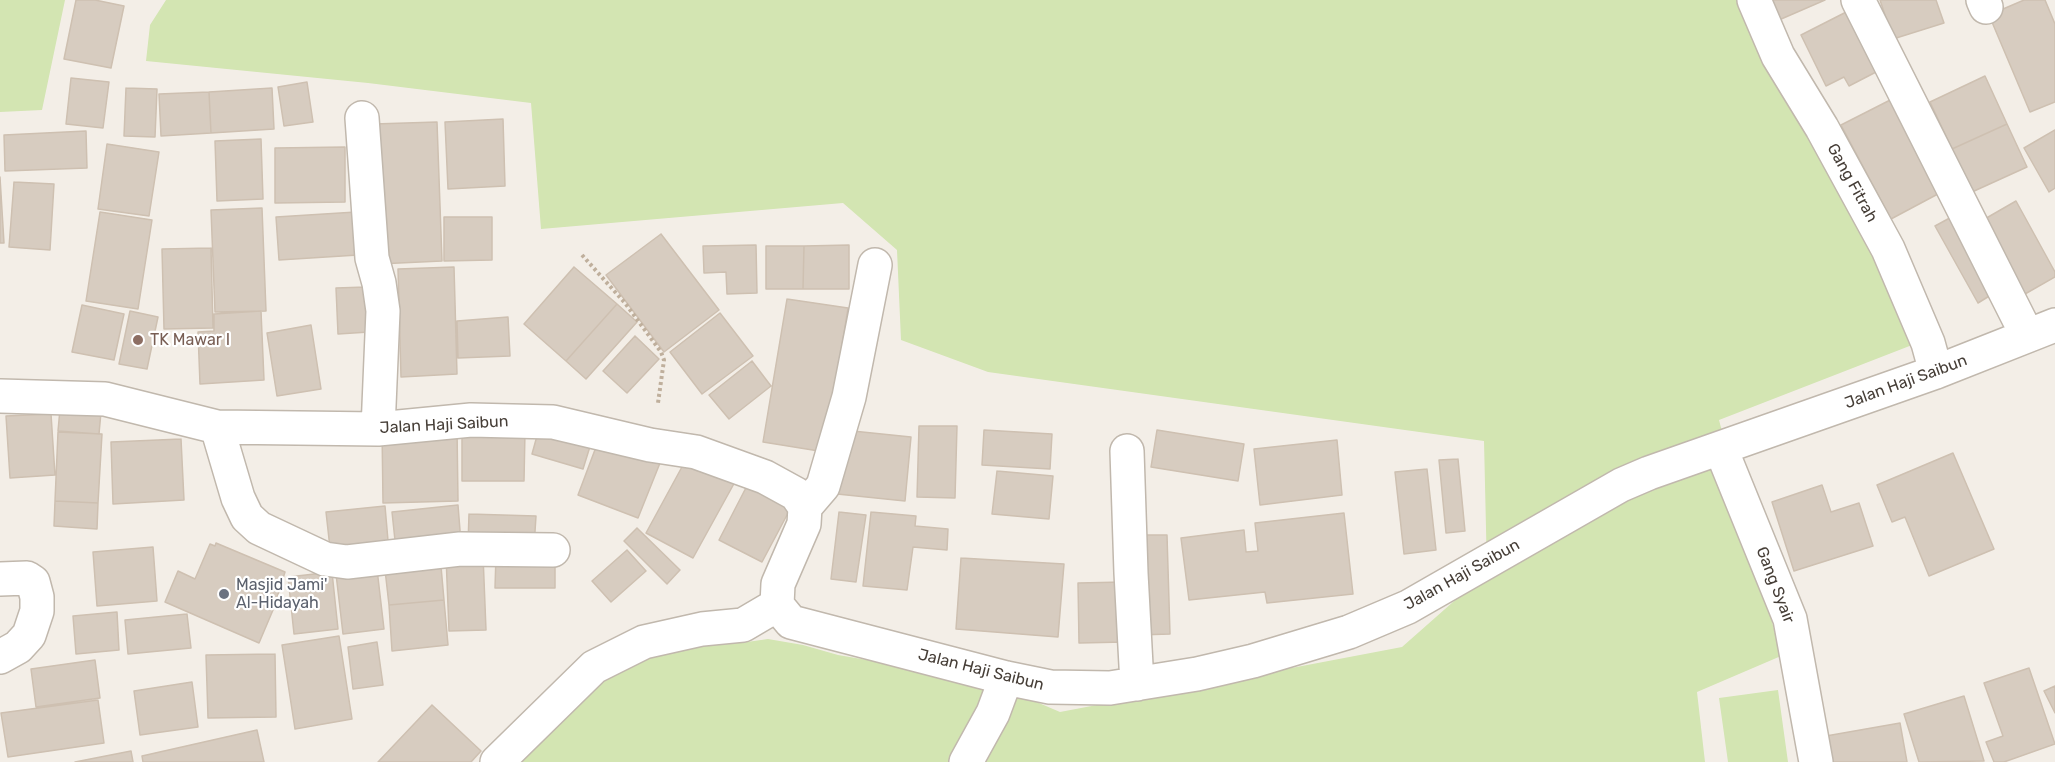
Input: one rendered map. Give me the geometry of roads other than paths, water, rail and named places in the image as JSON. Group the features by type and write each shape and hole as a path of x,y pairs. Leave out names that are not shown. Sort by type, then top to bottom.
{"street":[{"name":"Gang Fitrah","path":"1754,0 1778,56 1822,128 1888,249 1929,342 1936,372"},
{"path":"1858,0 2041,330"},
{"path":"362,118 372,258 379,283 382,311 378,429"},
{"path":"497,762 594,667 644,642 702,629 743,625 777,605 778,584 804,524 806,507 823,486 849,397 875,265"},
{"name":"Jalan Haji Saibun","path":"777,605 791,622 1006,678 1050,687 1110,688 1253,661 1349,632 1408,607 1621,485 1649,473 1936,372 2041,330"},
{"name":"Jalan Haji Saibun","path":"0,396 105,399 216,427 378,429 471,420 553,422 650,445 696,452 765,477 796,494 806,507"},
{"path":"216,427 238,498 247,517 258,528 325,559 347,561 460,549 553,550"},
{"name":"Gang Syair","path":"1721,449 1790,619 1816,762"},
{"path":"1127,451 1137,684"},
{"path":"0,579 27,579 33,582 37,597 37,611 29,635 18,647 0,657"},
{"path":"966,762 993,714 1006,678"}],"place":[{"name":"TK Mawar I","path":"138,340"},
{"name":"Masjid Jami' Al-Hidayah","path":"224,594"}]}
